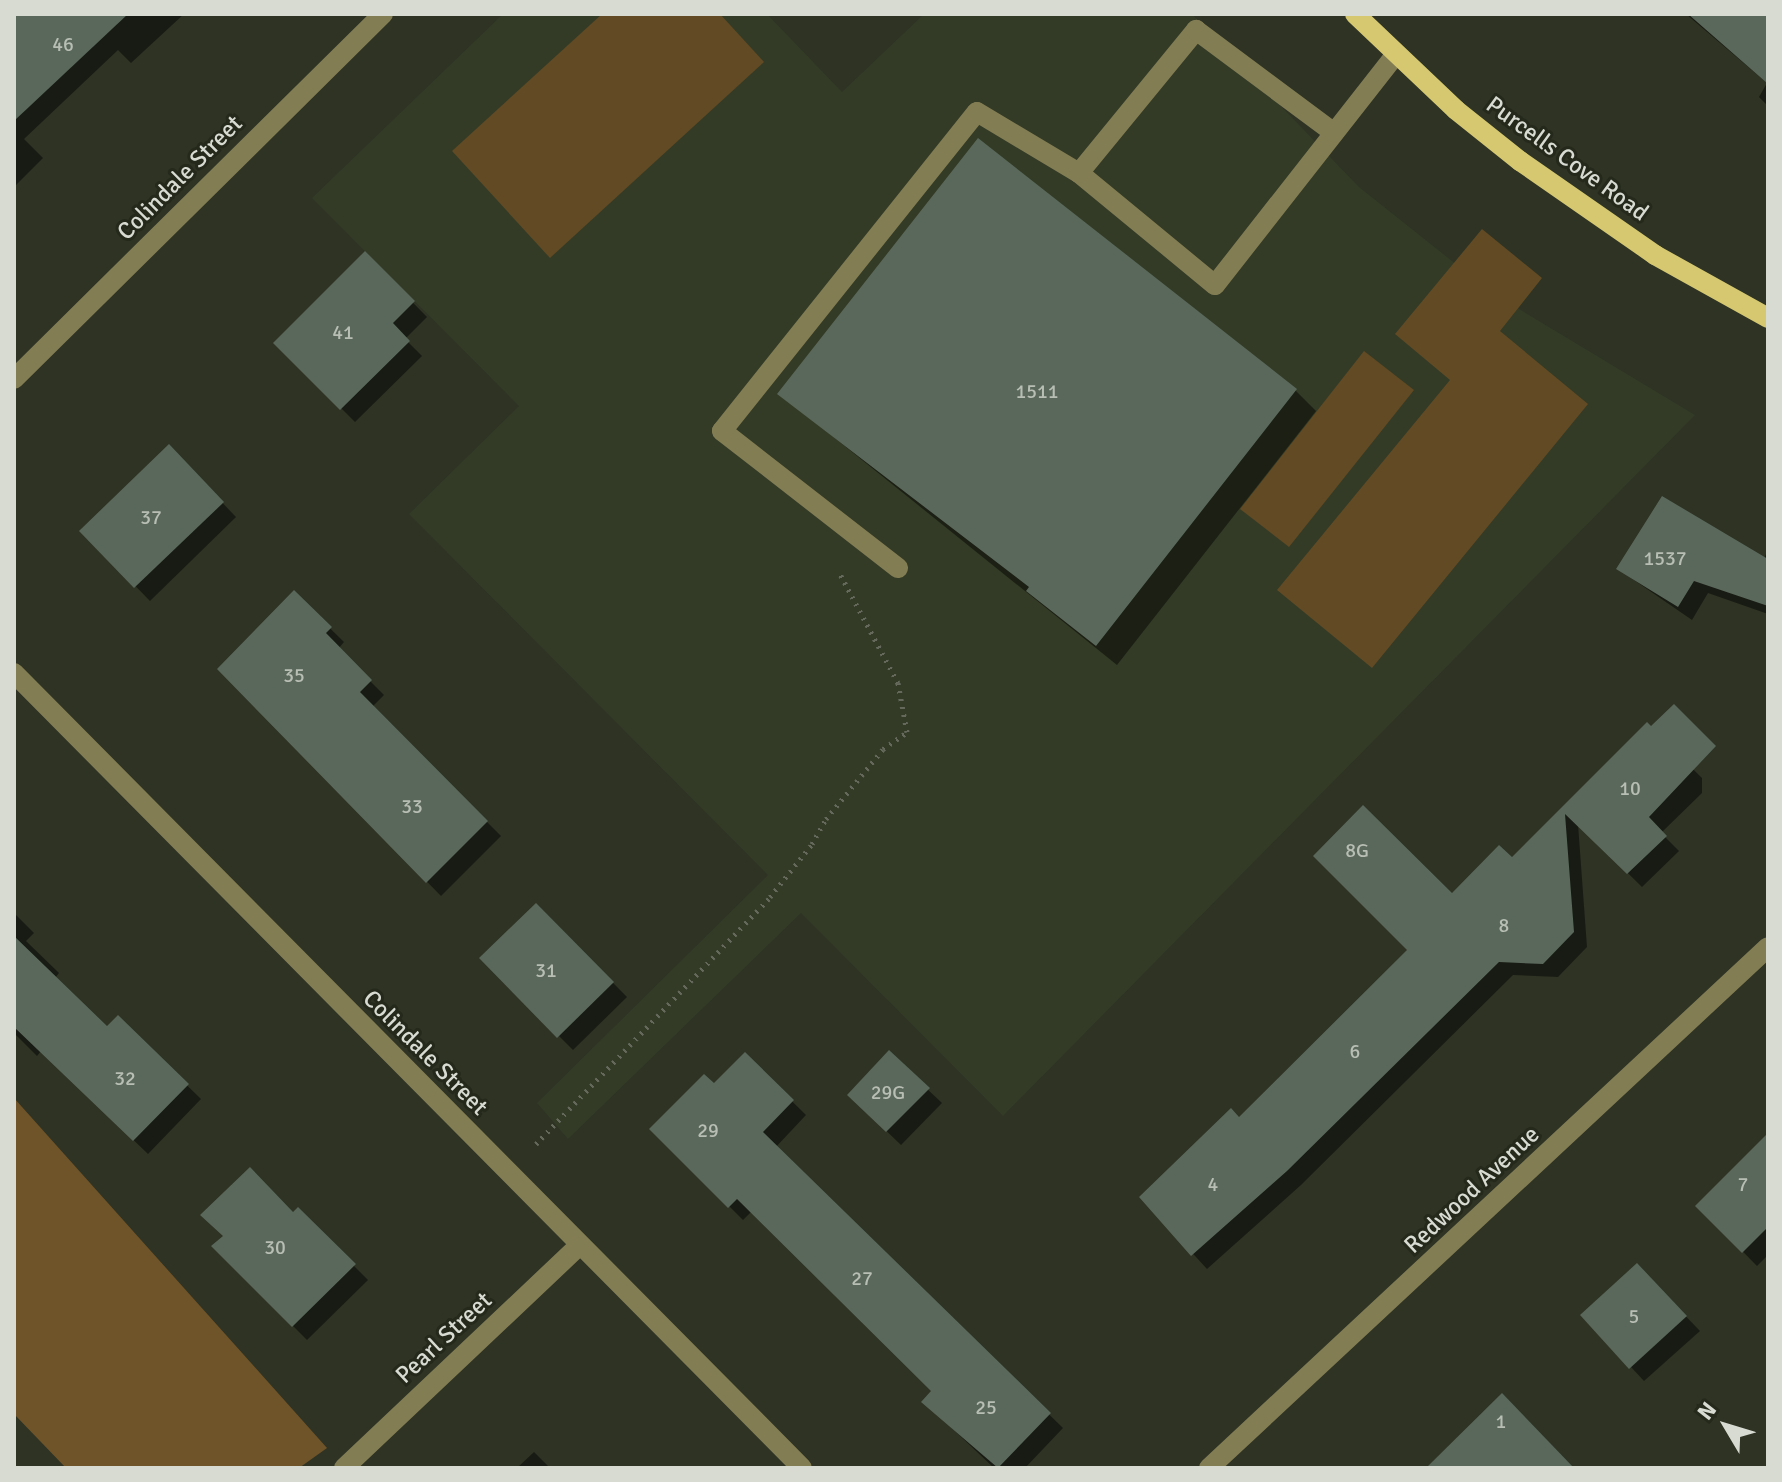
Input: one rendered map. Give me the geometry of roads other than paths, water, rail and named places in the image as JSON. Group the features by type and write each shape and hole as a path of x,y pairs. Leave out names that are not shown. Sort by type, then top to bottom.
{"main road":[{"name":"Purcells Cove Road","path":"1355,14 1456,110 1587,210 1768,318"}],"street":[{"name":"Colindale Street","path":"14,379 383,14"},
{"path":"1079,173 1196,30 1334,133"},
{"path":"898,568 722,431 977,112 1079,173 1215,285 1396,54"},
{"name":"Colindale Street","path":"14,673 802,1468"},
{"name":"Redwood Avenue","path":"1209,1468 1768,947"},
{"name":"Pearl Street","path":"344,1468 579,1246"}]}
